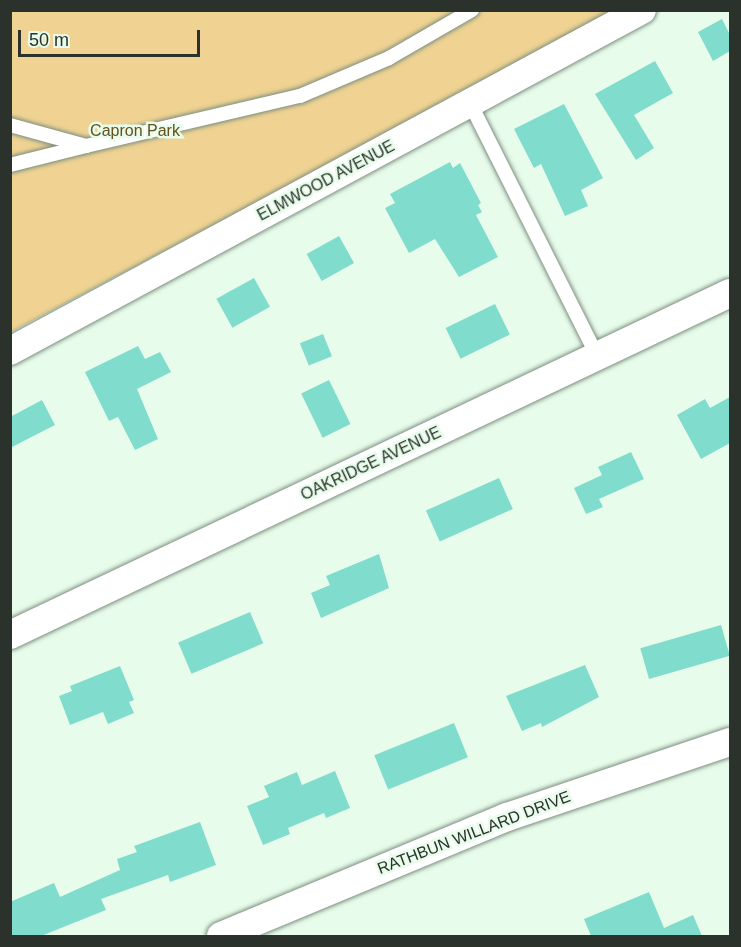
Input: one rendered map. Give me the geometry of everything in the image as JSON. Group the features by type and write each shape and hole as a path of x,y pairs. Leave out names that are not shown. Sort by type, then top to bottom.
{"street":[{"name":"ELMWOOD AVENUE","path":"10,351 642,10"},
{"name":"OAKRIDGE AVENUE","path":"10,635 730,293"},
{"name":"RATHBUN WILLARD DRIVE","path":"221,936 507,817 730,742"}],"lane":[{"path":"10,165 300,96 389,58 472,10"},
{"path":"470,104 597,356"},
{"path":"10,125 86,146"}],"green space":[{"name":"Capron Park","path":"11,11 611,11 515,66 11,332"}],"building":[{"path":"722,19 730,35 730,51 713,61 698,32"},
{"path":"655,61 673,93 634,115 654,148 636,160 595,94"},
{"path":"564,104 603,178 581,190 588,206 565,216 541,164 534,168 514,129"},
{"path":"450,162 453,168 460,163 481,203 478,205 482,212 476,215 498,257 459,277 435,239 409,253 385,208 395,203 390,194"},
{"path":"339,236 354,263 322,281 307,254"},
{"path":"254,278 270,307 232,328 216,299"},
{"path":"495,304 510,335 460,359 446,328"},
{"path":"323,334 332,356 309,366 300,343"},
{"path":"138,346 145,359 160,352 171,372 137,389 158,439 135,450 118,417 109,421 85,372"},
{"path":"329,380 350,424 323,438 301,394"},
{"path":"730,397 730,443 701,459 677,415 705,399 710,408"},
{"path":"42,400 55,425 10,448 10,417"},
{"path":"631,452 644,479 599,499 603,507 586,514 574,488 602,475 598,467"},
{"path":"499,478 513,509 440,542 426,511"},
{"path":"379,554 389,588 321,618 311,593 330,585 326,576"},
{"path":"250,612 263,643 191,674 178,642"},
{"path":"721,625 730,656 649,679 640,648"},
{"path":"585,665 599,697 542,727 541,723 522,731 506,696"},
{"path":"120,666 134,700 129,702 134,713 108,724 103,712 70,725 59,696 72,691 70,686"},
{"path":"454,723 468,757 388,790 374,755"},
{"path":"335,771 350,808 326,818 324,813 288,828 290,834 263,845 247,806 269,797 264,786 297,772 302,785"},
{"path":"200,822 216,865 170,882 168,875 101,899 106,910 41,936 10,936 10,902 54,883 60,897 120,870 117,859 137,852 134,846"},
{"path":"649,892 664,928 693,915 702,936 591,936 584,919"}]}
